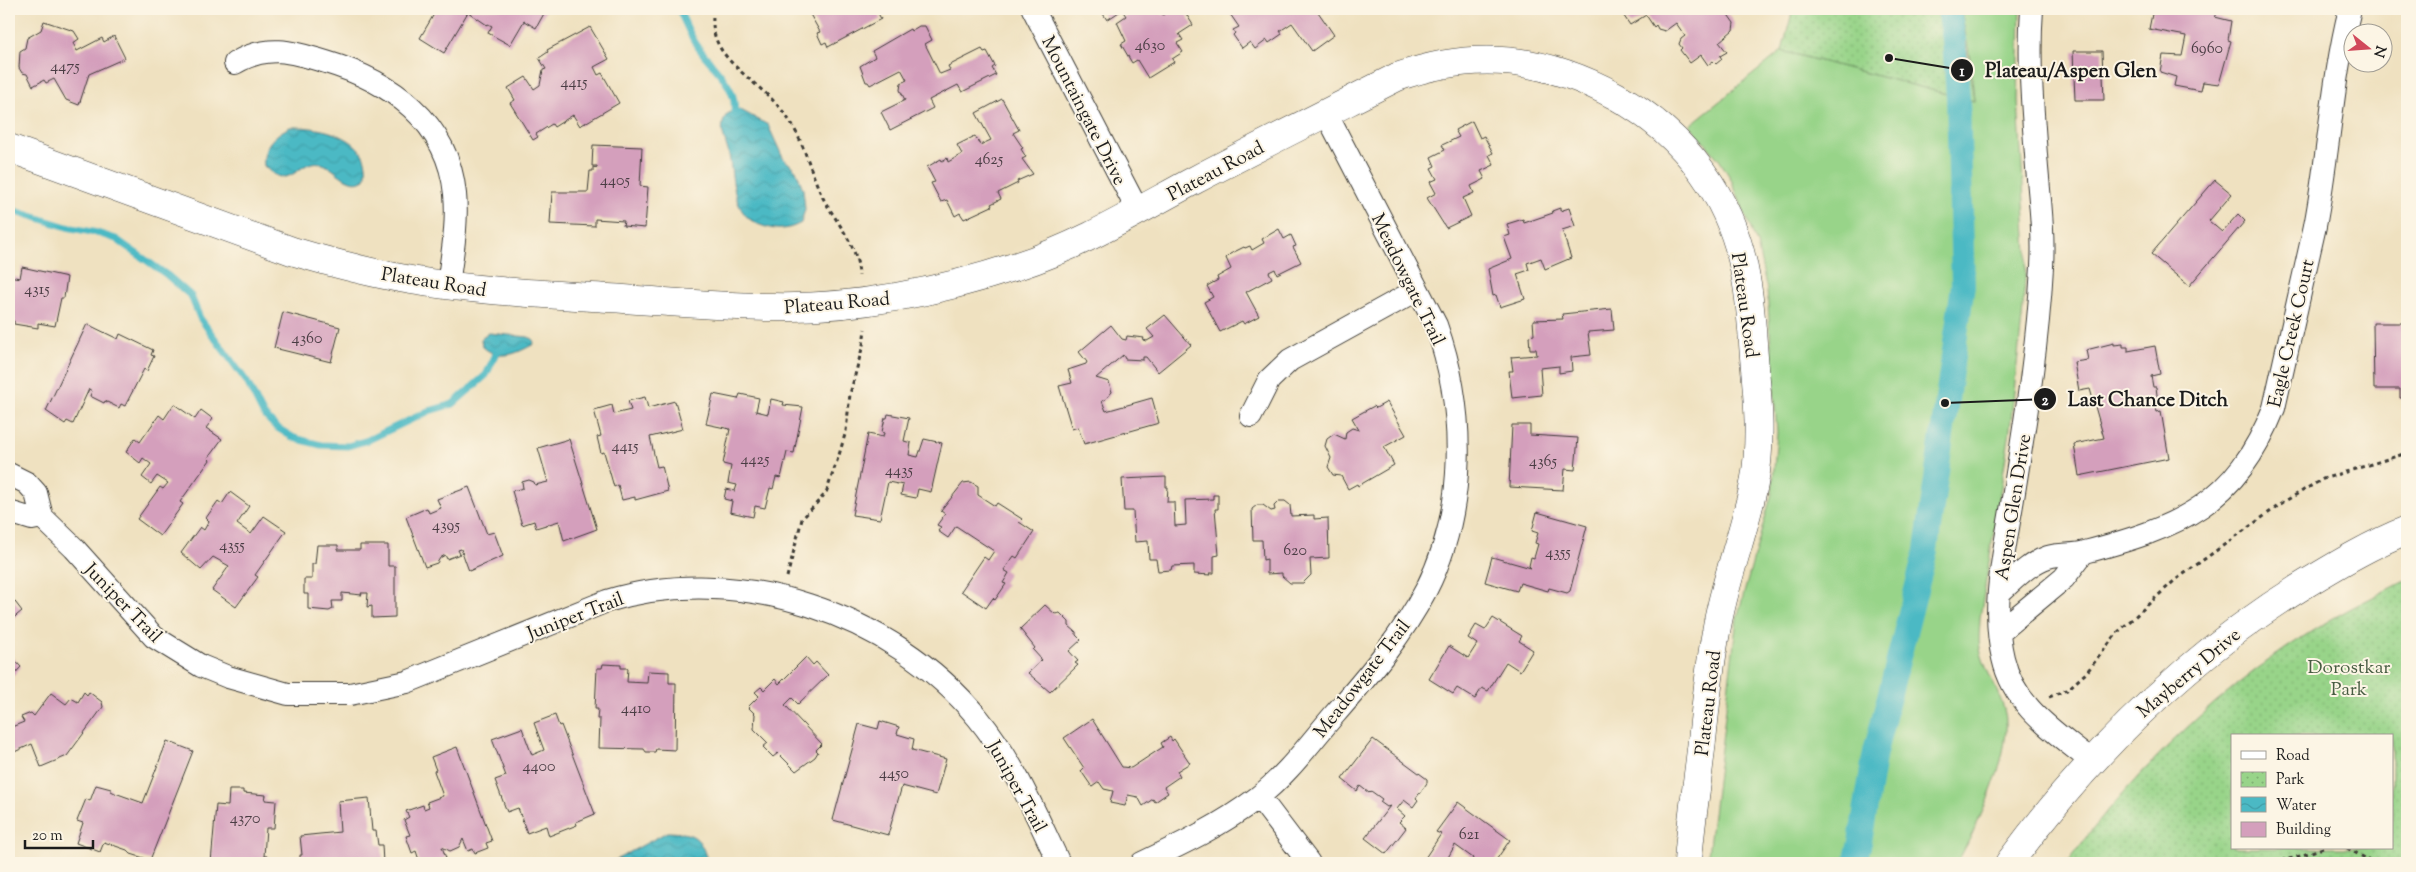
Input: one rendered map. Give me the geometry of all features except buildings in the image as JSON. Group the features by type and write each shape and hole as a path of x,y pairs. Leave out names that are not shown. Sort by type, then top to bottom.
{"street":[{"name":"Mountaingate Drive","path":"1033,9 1138,210"},
{"name":"Aspen Glen Drive","path":"2032,9 2031,93 2042,231 2042,264 2037,338 1999,593 1999,632 2006,672 2019,698 2030,710 2091,761"},
{"name":"Eagle Creek Court","path":"1999,593 2036,562 2049,556 2084,553 2163,528 2184,519 2224,490 2252,456 2264,434 2274,408 2320,198 2338,68 2350,9"},
{"path":"235,63 250,54 262,51 298,53 366,76 387,87 407,103 435,135 451,171 456,209 448,285"},
{"name":"Plateau Road","path":"9,148 292,251 341,265 412,280 496,291 755,307 808,306 870,301 941,288 1018,266 1067,247 1397,77 1423,68 1489,59 1533,64 1558,71 1601,88 1661,126 1693,157 1726,212 1741,256 1749,303 1758,401 1758,458 1749,504 1725,588 1716,632 1688,863"},
{"name":"Meadowgate Trail","path":"1142,863 1216,825 1259,797 1300,755 1379,662 1426,590 1440,555 1450,520 1456,484 1456,410 1452,378 1444,348 1436,325 1326,113"},
{"path":"1251,416 1269,380 1290,360 1417,290"},
{"path":"9,474 28,483 36,492 42,518 32,519 9,512"},
{"name":"Juniper Trail","path":"42,518 74,548 139,622 167,646 202,666 228,677 288,694 350,694 406,682 607,601 633,593 684,587 721,588 781,598 849,620 924,666 959,697 988,732 1016,772 1059,863"},
{"name":"Mayberry Drive","path":"2010,863 2091,761 2173,680 2276,602 2379,542 2407,530"},
{"path":"1999,632 2064,578 2084,553"},
{"path":"1259,797 1309,863"}],"path":[{"path":"713,9 713,27 720,48 780,108 798,133 822,195 853,246 858,263 859,276"},
{"path":"781,598 802,519 826,494 839,455 846,431 850,394 864,345 865,329"},
{"path":"2019,698 2042,700 2066,690 2086,673 2118,632 2174,581 2285,501 2323,479 2407,453"},
{"path":"2265,863 2294,858 2317,850"},
{"path":"2351,850 2374,863"}],"green space":[{"path":"1793,9 1961,9 1974,101 1782,51"},
{"path":"1961,9 2020,9 2018,100 2027,253 2009,437 1980,618 1979,637 1982,656 2004,709 2006,725 1999,766 1983,810 1957,863 1707,863 1737,618 1772,493 1777,433 1767,290 1757,244 1731,179 1720,161 1690,125 1782,51 1974,101 1971,64"},
{"name":"Dorostkar Park","path":"2407,580 2407,863 2067,863 2123,793 2186,728 2255,670 2292,644 2359,604"}],"water":[{"path":"739,109 768,125 783,158 796,170 803,189 805,209 801,223 782,229 768,228 745,215 740,207 736,197 729,155 722,130 727,114"},
{"path":"290,127 303,127 330,132 354,144 362,153 366,165 365,179 353,182 328,166 315,162 308,164 289,176 282,177 274,174 264,166 267,147 274,138"},
{"path":"489,333 528,337 533,339 534,344 508,355 495,354 482,346 481,339"},
{"path":"667,832 685,833 695,838 702,847 708,863 610,863"}],"waterway":[{"path":"679,9 696,44 727,84 734,101 734,110"},
{"path":"1855,863 1875,752 1926,550 1963,285 1958,97 1954,40 1949,9"},
{"path":"9,209 67,227 116,239 167,275 191,296 200,318 247,382 263,414 276,427 294,438 321,445 348,446 368,440 429,411 453,404 486,375 496,354"}],"place":[{"name":"Plateau/Aspen Glen","path":"1889,58"},
{"name":"Last Chance Ditch","path":"1945,403"}]}
